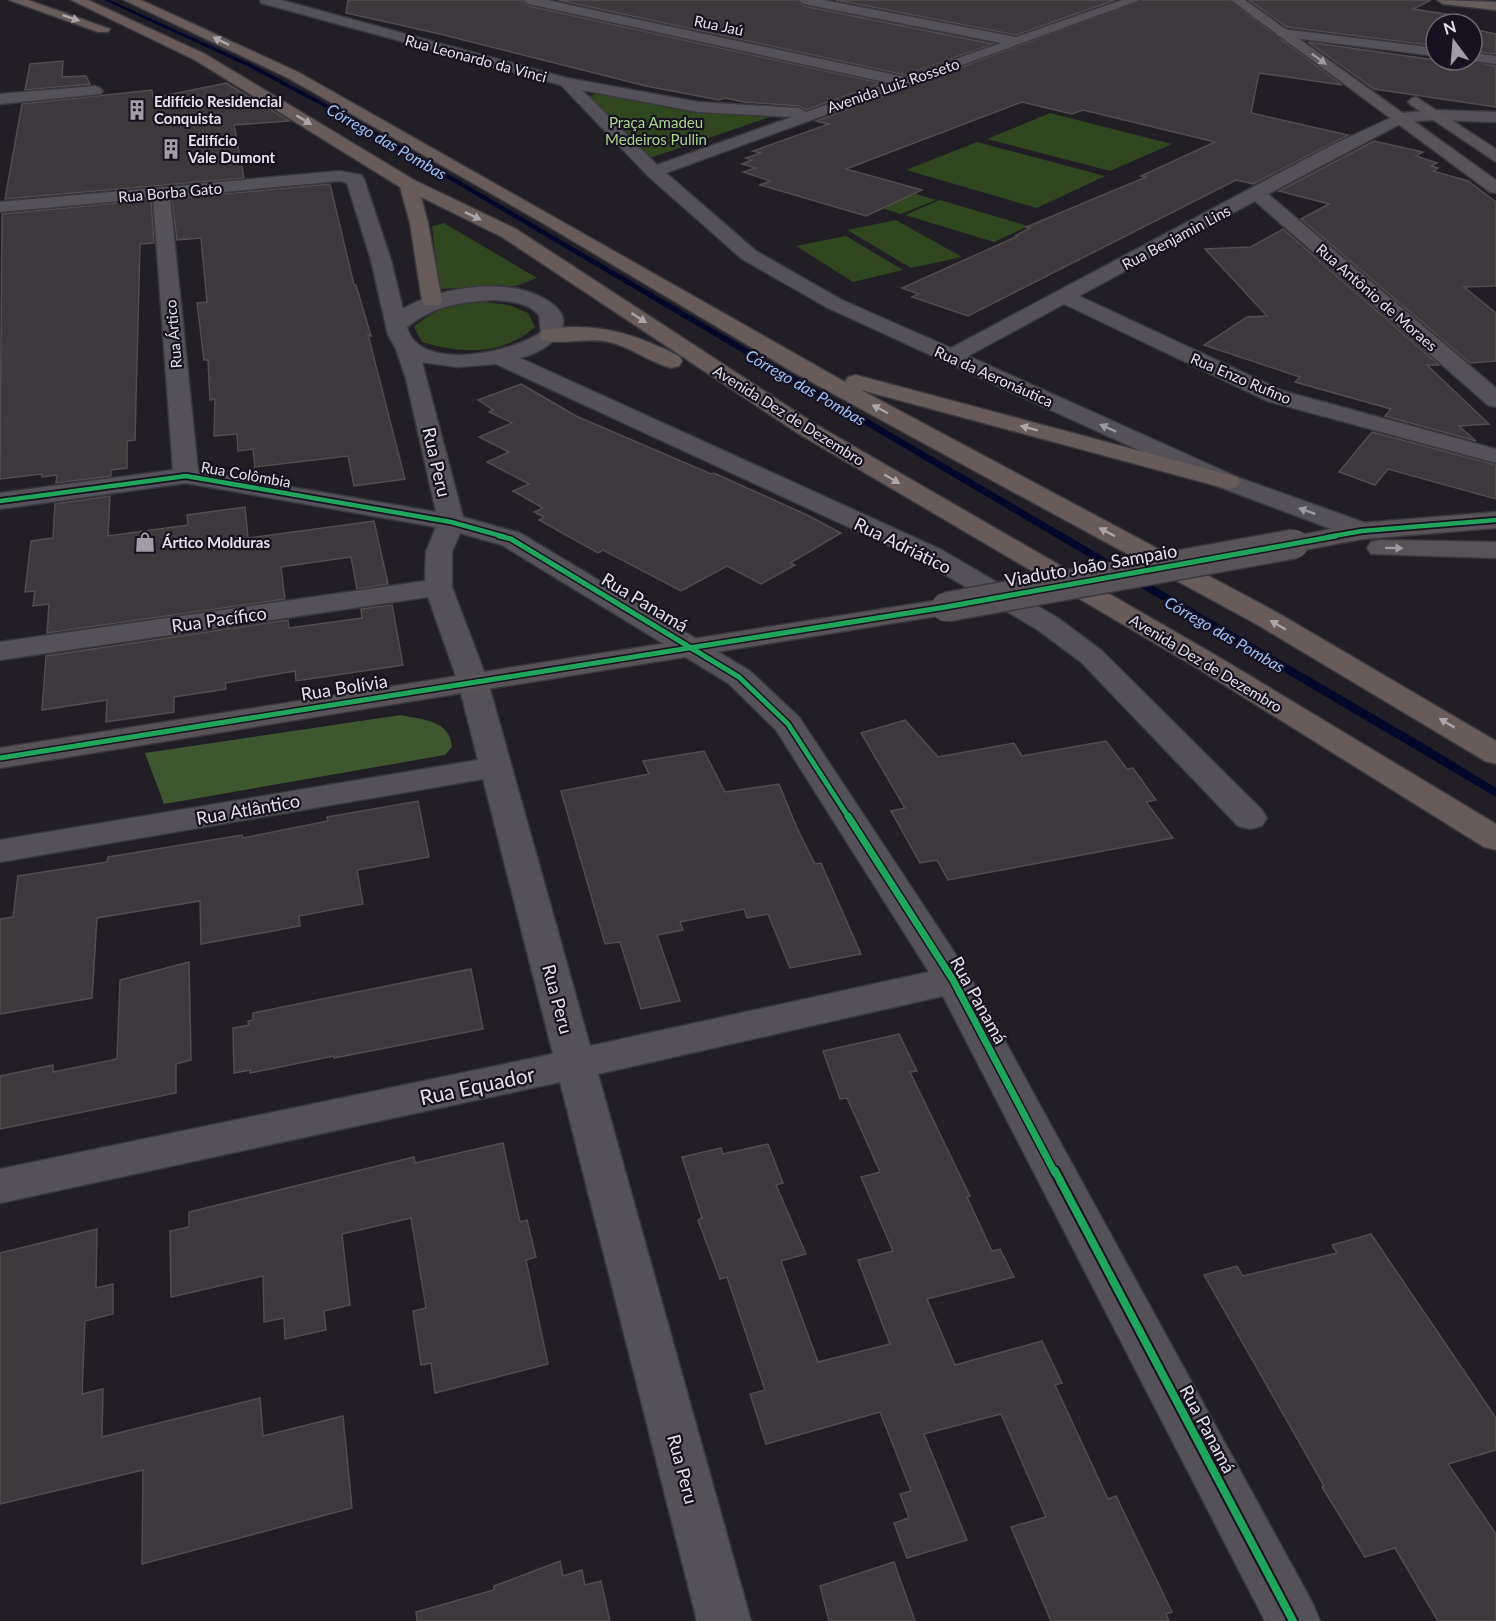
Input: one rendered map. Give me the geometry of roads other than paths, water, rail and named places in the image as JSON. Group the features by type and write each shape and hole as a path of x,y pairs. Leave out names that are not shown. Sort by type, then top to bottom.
{"highway":[{"path":"15,0 136,40 200,57"},
{"name":"Avenida Dez de Dezembro","path":"77,0 200,57 408,184 508,233 807,429 1207,662 1496,839"},
{"path":"130,0 293,75 547,218 801,367 1268,619 1496,754"},
{"path":"236,32 293,75"},
{"path":"408,184 419,223 432,301"},
{"path":"550,335 585,332 618,335 807,429"},
{"path":"801,367 1228,482"}],"main road":[{"path":"1443,0 1496,6"}],"street":[{"name":"Rua Leonardo da Vinci","path":"266,0 566,82 654,171"},
{"name":"Rua Jaú","path":"530,0 902,81"},
{"path":"804,0 1016,42"},
{"path":"860,11 892,0"},
{"name":"Avenida Luiz Rosseto","path":"654,171 1134,0"},
{"path":"1237,0 1494,186"},
{"path":"1253,12 1274,12"},
{"path":"1293,18 1349,57"},
{"path":"1282,33 1424,51"},
{"path":"566,82 698,107 811,114"},
{"path":"0,99 95,91"},
{"path":"1406,96 1496,157"},
{"path":"1401,118 1434,115 1496,117"},
{"name":"Rua Benjamin Lins","path":"951,357 1258,194 1338,148 1401,118"},
{"name":"Rua da Aeronáutica","path":"654,171 749,255 835,304 1228,482 1362,531"},
{"name":"Rua Borba Gato","path":"0,207 340,176 355,179 388,283"},
{"name":"Rua Ártico","path":"161,193 186,476"},
{"name":"Rua Antônio de Moraes","path":"1258,194 1496,400"},
{"path":"388,283 432,301"},
{"path":"388,283 396,325"},
{"path":"396,325 413,310 432,301 487,295 517,296 541,305 550,314 553,326 550,335 524,350 499,357 423,362"},
{"name":"Rua Enzo Rufino","path":"1065,297 1275,396 1496,456"},
{"name":"Rua Peru","path":"396,325 398,337 423,362 451,522 439,552 438,587 473,682 724,1621"},
{"name":"Rua Adriático","path":"499,357 931,555 1048,624 1091,657 1250,818"},
{"name":"Rua Colômbia","path":"0,501 186,476 451,522"},
{"name":"Viaduto João Sampaio","path":"693,648 946,607 1362,531 1496,520"},
{"name":"Rua Panamá","path":"451,522 511,539 693,648 739,677 788,724 953,980 1293,1621"},
{"name":"Viaduto João Sampaio","path":"1294,544 1496,550"},
{"name":"Rua Pacífico","path":"0,651 438,587"},
{"name":"Rua Bolívia","path":"0,758 693,648"},
{"name":"Rua Atlântico","path":"0,851 496,766"},
{"name":"Rua Equador","path":"0,1186 576,1064 953,980"}],"waterway":[{"name":"Córrego das Pombas","path":"106,0 249,65 345,116 1427,750 1496,793"}],"place":[{"name":"Edifício Residencial Conquista","path":"137,110"},
{"name":"Edifício Vale Dumont","path":"171,149"},
{"name":"Ártico Molduras","path":"145,542"}],"park label":[{"name":"Praça Amadeu Medeiros Pullin","path":"656,130"}]}
